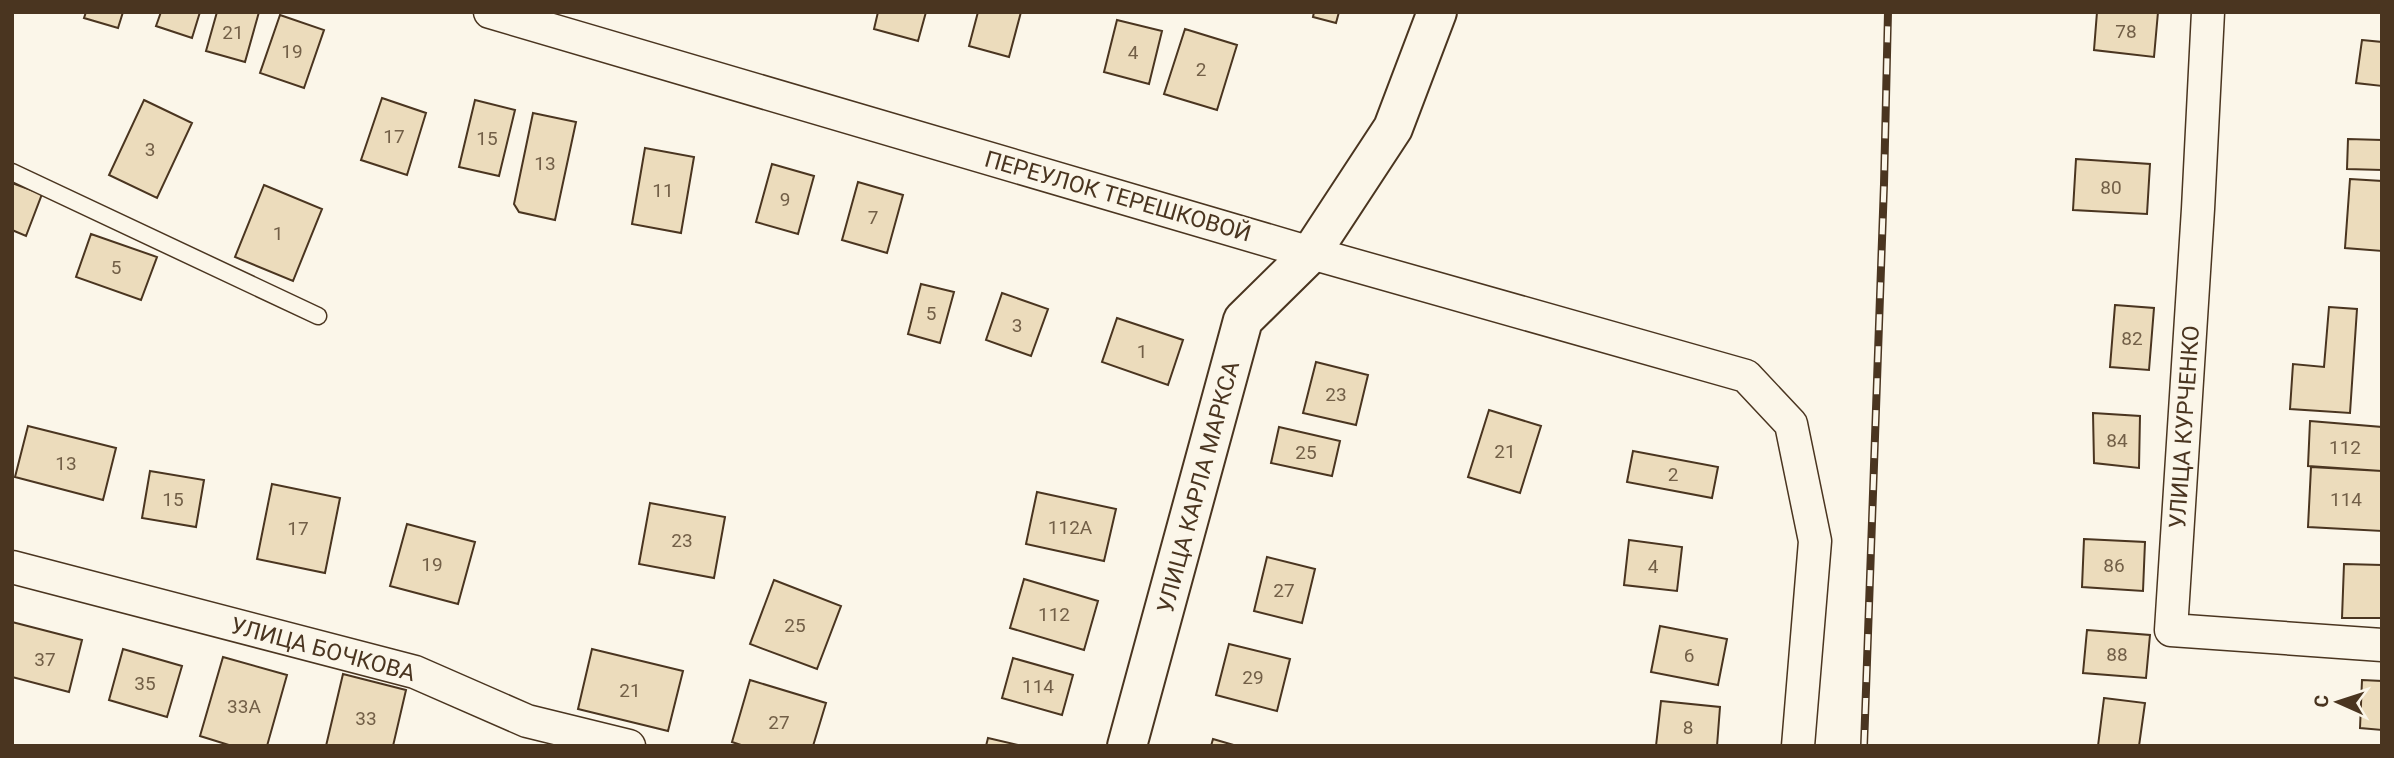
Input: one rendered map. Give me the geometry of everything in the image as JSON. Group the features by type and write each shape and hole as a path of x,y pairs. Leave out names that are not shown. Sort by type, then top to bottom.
{"street":[{"name":"ПЕРЕУЛОК ТЕРЕШКОВОЙ","path":"490,12 1311,253 1746,376 1791,424 1815,541 1798,746"},
{"name":"УЛИЦА КАРЛА МАРКСА","path":"1127,746 1243,320 1311,253 1393,128 1437,12"},
{"name":"УЛИЦА КУРЧЕНКО","path":"2208,12 2171,630 2382,645"},
{"name":"УЛИЦА БОЧКОВА","path":"12,567 415,672 527,721 629,746"}],"lane":[{"path":"12,172 318,316"}],"building":[{"path":"86,12 123,12 118,28 84,18"},
{"path":"161,12 200,12 192,38 156,26"},
{"path":"217,12 259,12 245,62 206,51"},
{"path":"878,12 926,12 918,41 874,29"},
{"path":"978,12 1021,12 1009,57 969,46"},
{"path":"1314,12 1339,12 1336,23 1313,17"},
{"path":"2097,12 2158,12 2154,57 2094,50"},
{"path":"280,15 324,30 304,88 260,73"},
{"path":"1117,20 1162,31 1149,84 1104,72"},
{"path":"1185,29 1237,45 1217,110 1164,94"},
{"path":"2362,40 2382,42 2382,86 2356,83"},
{"path":"382,98 426,113 407,175 361,160"},
{"path":"144,100 192,123 157,198 109,175"},
{"path":"475,100 515,110 499,176 459,167"},
{"path":"533,113 576,122 555,220 519,212 514,204"},
{"path":"2348,139 2382,140 2382,170 2347,169"},
{"path":"645,148 694,157 681,233 632,224"},
{"path":"2076,159 2150,164 2147,214 2073,210"},
{"path":"772,164 814,176 798,234 756,222"},
{"path":"2350,179 2382,181 2382,251 2345,248"},
{"path":"858,182 903,195 887,253 842,240"},
{"path":"12,183 42,194 26,236 12,230"},
{"path":"264,185 322,209 293,281 235,257"},
{"path":"91,234 157,257 141,300 76,277"},
{"path":"921,284 954,292 940,343 908,334"},
{"path":"1002,293 1048,309 1031,356 986,340"},
{"path":"2115,305 2154,308 2149,370 2110,367"},
{"path":"2329,307 2357,309 2350,413 2290,409 2293,364 2324,367"},
{"path":"1117,318 1183,340 1168,385 1102,362"},
{"path":"1316,362 1368,375 1356,425 1303,413"},
{"path":"1489,410 1541,426 1520,493 1468,477"},
{"path":"2093,413 2140,416 2139,468 2094,463"},
{"path":"2310,421 2382,427 2382,471 2308,466"},
{"path":"28,426 116,448 103,500 15,477"},
{"path":"1279,427 1340,441 1332,476 1271,463"},
{"path":"1633,451 1718,467 1712,498 1627,482"},
{"path":"2311,467 2382,471 2382,531 2308,527"},
{"path":"150,471 204,480 196,527 142,518"},
{"path":"272,484 340,498 325,573 257,559"},
{"path":"1037,492 1116,509 1104,561 1026,544"},
{"path":"650,503 725,517 714,578 639,564"},
{"path":"407,524 475,542 458,604 390,586"},
{"path":"2084,539 2145,542 2143,591 2082,587"},
{"path":"1629,540 1682,547 1677,591 1624,585"},
{"path":"1267,557 1315,569 1302,623 1254,611"},
{"path":"2344,564 2382,565 2382,618 2342,618"},
{"path":"1024,579 1098,601 1084,650 1010,628"},
{"path":"774,580 841,606 817,669 750,644"},
{"path":"12,622 82,640 69,692 12,677"},
{"path":"1660,626 1727,639 1718,685 1651,672"},
{"path":"2087,630 2150,635 2146,678 2083,673"},
{"path":"1229,644 1290,659 1277,711 1216,695"},
{"path":"123,649 182,666 167,717 109,700"},
{"path":"592,649 683,671 668,731 578,709"},
{"path":"223,657 287,675 267,746 232,746 200,736"},
{"path":"1013,658 1073,675 1062,715 1002,698"},
{"path":"343,674 406,690 393,746 326,746"},
{"path":"750,680 826,703 813,746 744,746 732,742"},
{"path":"2362,680 2382,681 2382,730 2360,728"},
{"path":"2104,698 2145,703 2139,746 2098,746"},
{"path":"1661,701 1720,707 1717,746 1656,746"},
{"path":"988,738 1022,746 986,746"},
{"path":"1213,739 1237,746 1211,746"}],"railway":[{"path":"1864,746 1888,12"}]}
